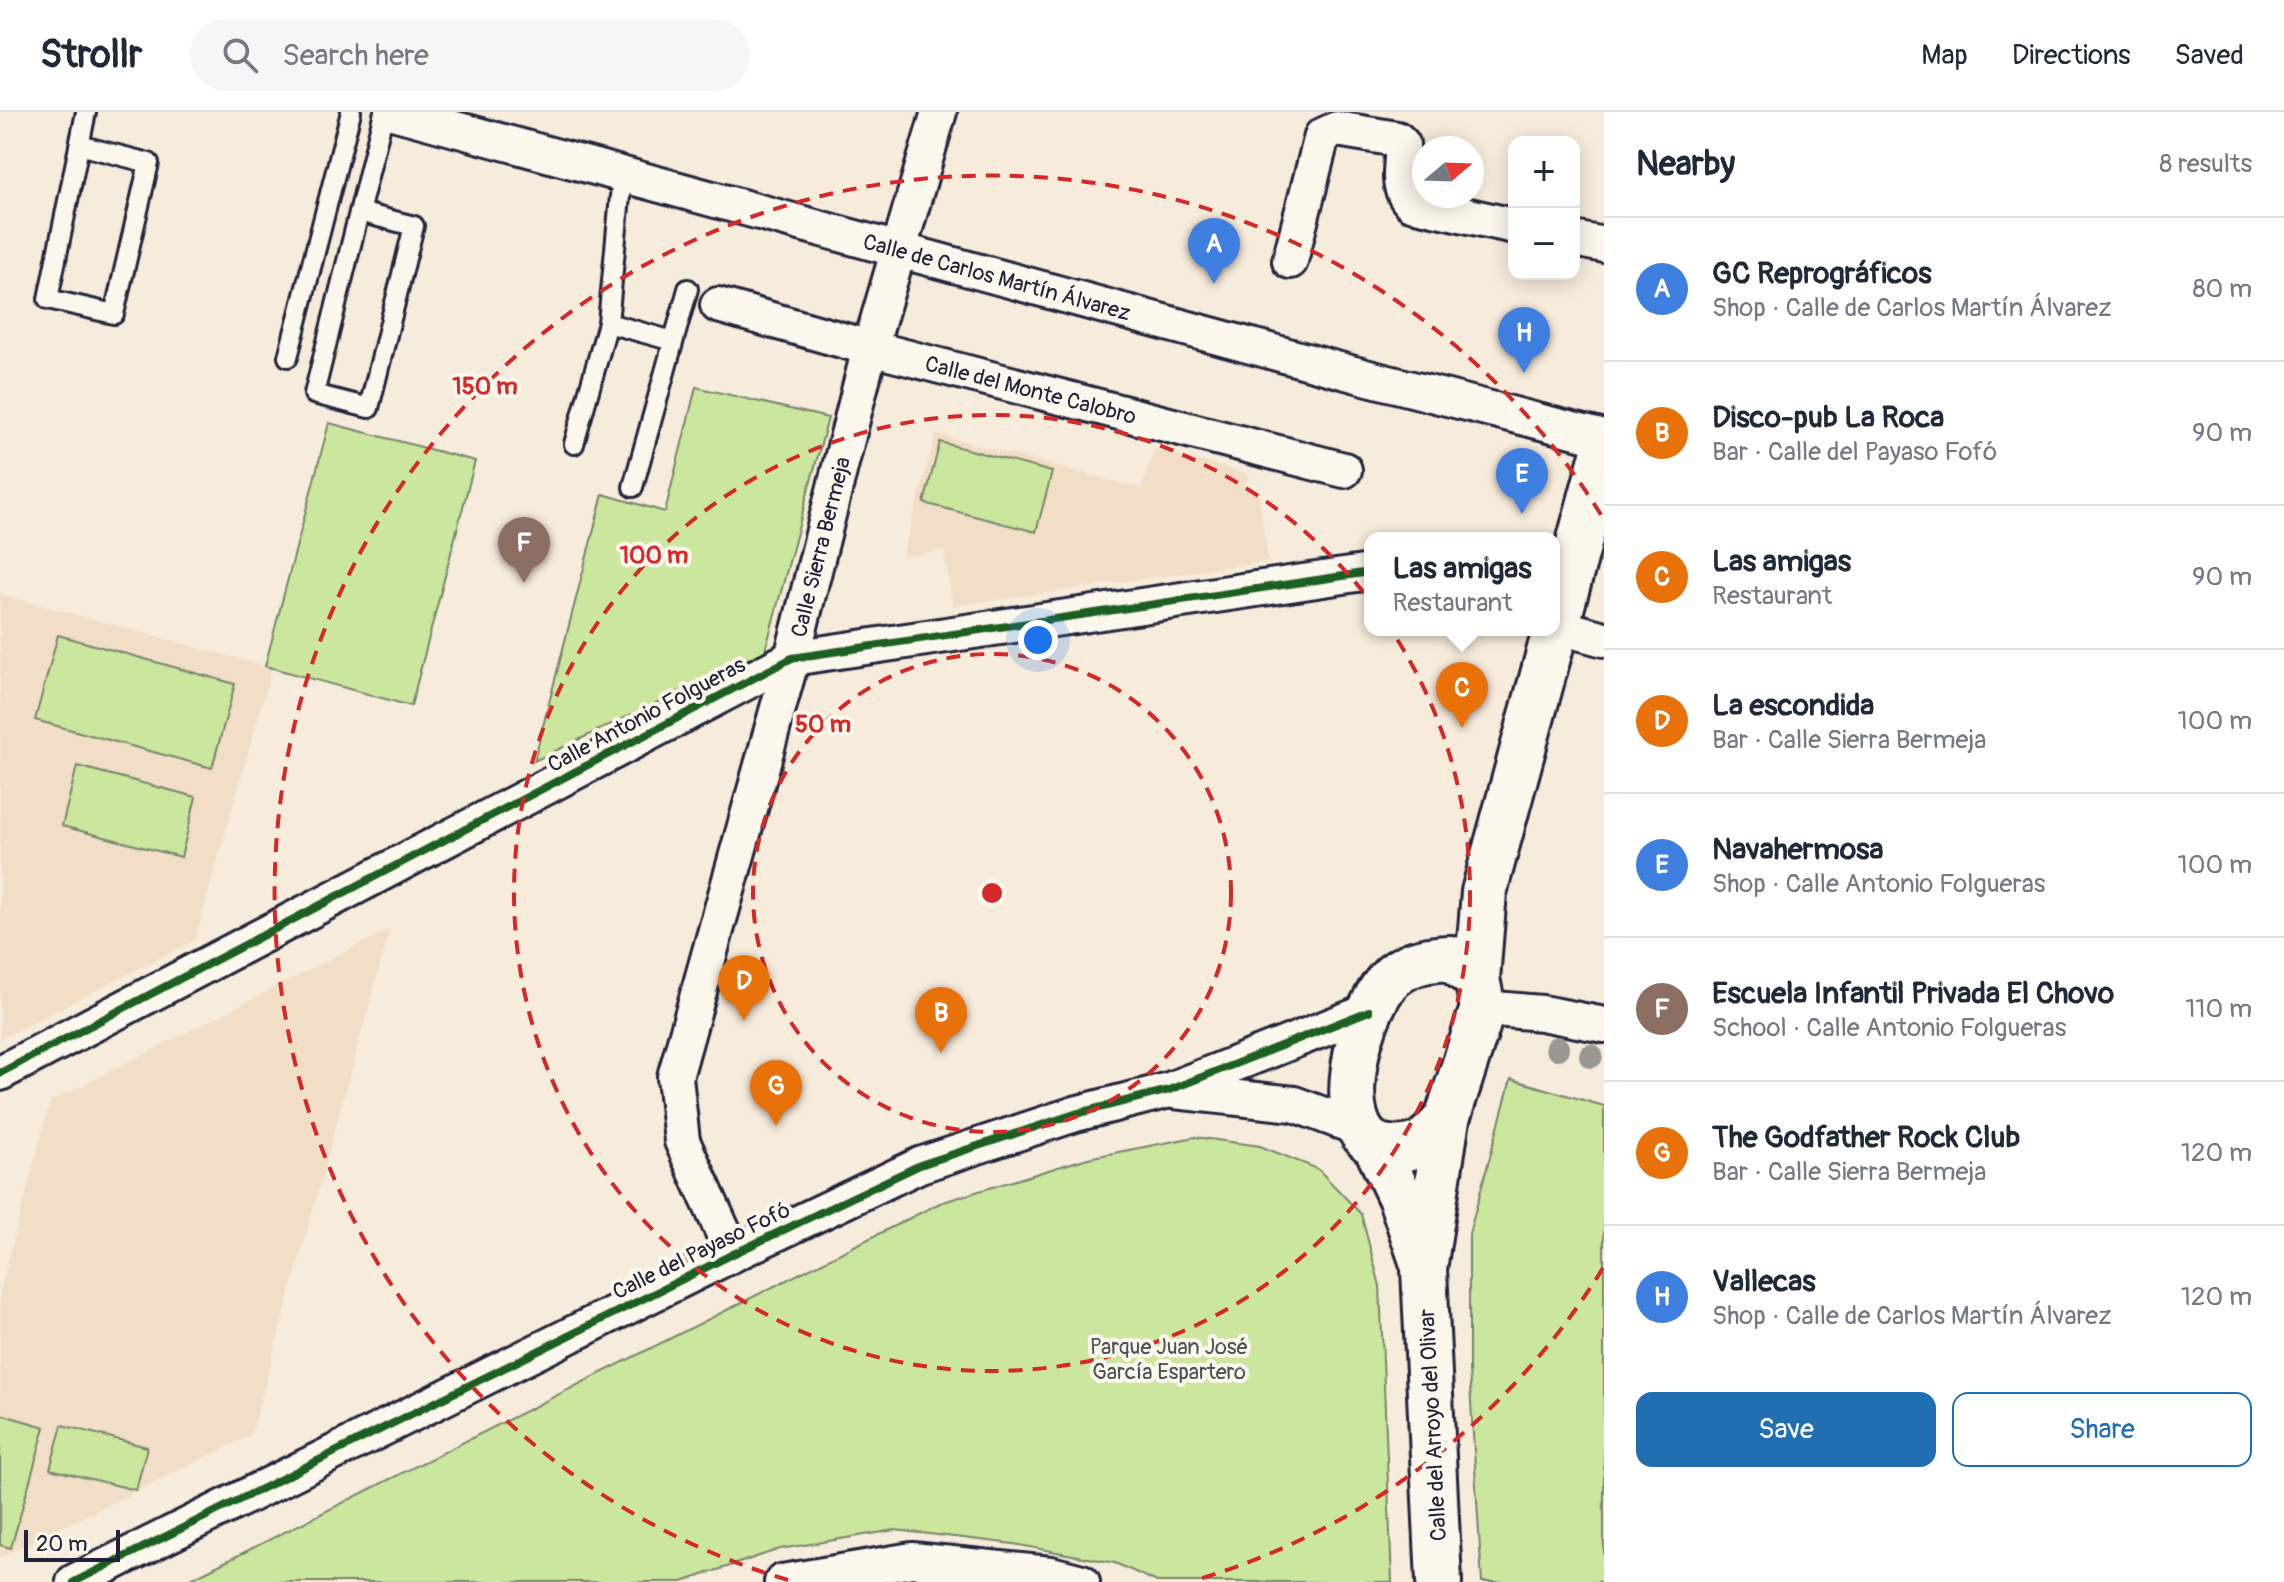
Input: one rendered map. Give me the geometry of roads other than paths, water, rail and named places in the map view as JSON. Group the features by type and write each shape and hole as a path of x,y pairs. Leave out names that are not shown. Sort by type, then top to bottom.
{"street":[{"name":"Calle de Carlos Martín Álvarez","path":"393,112 1365,377 1604,438"},
{"name":"Calle Sierra Bermeja","path":"733,1254 682,1141 675,1077 792,658 870,348 939,112"},
{"path":"1290,261 1322,136 1337,129 1397,139 1402,144 1403,157 1399,183 1411,203 1508,225"},
{"path":"1580,240 1604,245"},
{"name":"Calle del Monte Calobro","path":"718,305 870,348 1344,470"},
{"path":"1560,596 1566,552 1604,451"},
{"name":"Calle Antonio Folgueras","path":"0,1073 792,658 1364,573"},
{"path":"1560,627 1604,639"},
{"path":"1480,994 1484,892 1553,636"},
{"path":"1422,960 1484,892"},
{"path":"1422,960 1450,958 1480,994 1542,1013 1604,1025"},
{"name":"Calle del Arroyo del Olivar","path":"1422,960 1395,973 1369,1011 1353,1066 1354,1111 1401,1199 1424,1269"},
{"name":"Calle del Arroyo del Olivar","path":"1439,1582 1424,1269 1447,1119 1480,994"},
{"name":"Calle del Payaso Fofó","path":"74,1582 733,1254 920,1165 1075,1114 1169,1090 1369,1011"},
{"name":"Calle del Payaso Fofó","path":"1169,1090 1294,1104 1369,1138"},
{"path":"1369,1138 1399,1149 1419,1144 1447,1119"},
{"path":"782,1582 916,1571 1062,1579"}],"lane":[{"path":"79,145 149,163 114,314 48,299 79,145 86,112"},
{"path":"288,357 351,112"},
{"path":"359,212 414,226 369,408 314,394 359,212 384,112"},
{"path":"574,444 608,323 622,175"},
{"path":"633,487 688,289"},
{"path":"608,323 673,341"}],"place":[{"name":"GC Reprográficos","path":"1214,284"},
{"name":"Vallecas","path":"1524,373"},
{"name":"Navahermosa","path":"1522,514"},
{"name":"Escuela Infantil Privada El Chovo","path":"524,583"},
{"name":"Las amigas","path":"1462,728"},
{"name":"La escondida","path":"744,1021"},
{"name":"Disco-pub La Roca","path":"941,1053"},
{"name":"The Godfather Rock Club","path":"776,1126"}],"park label":[{"name":"Parque Juan José García Espartero","path":"1169,1358"}]}
